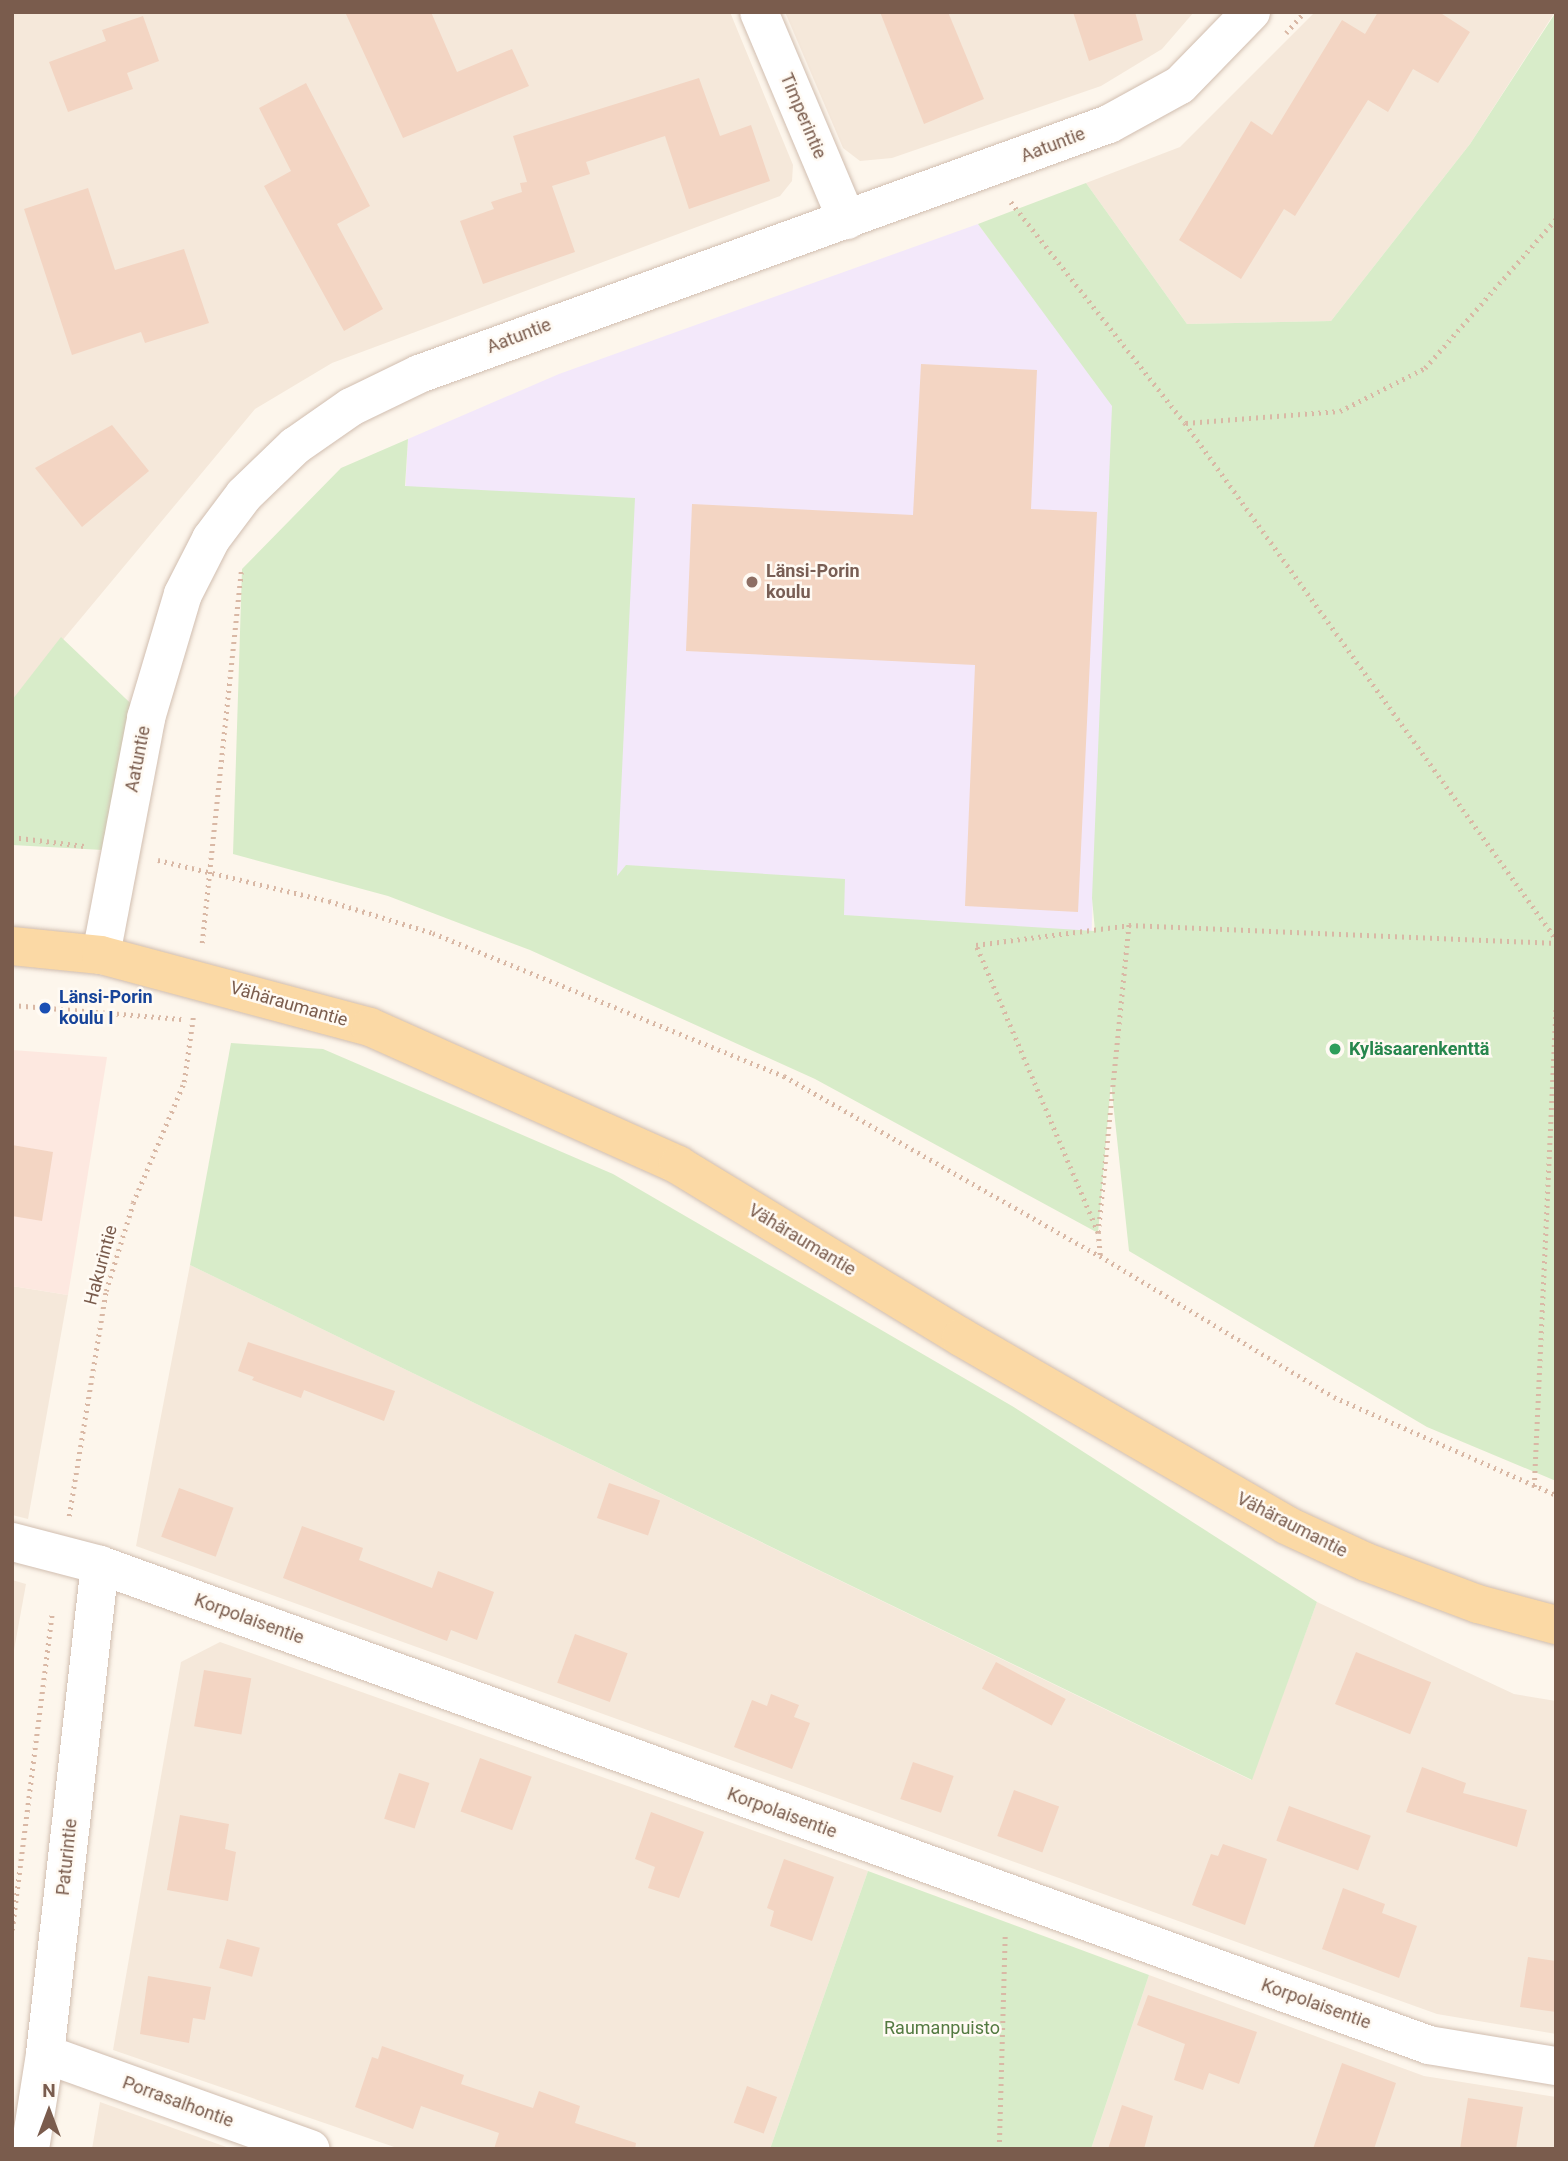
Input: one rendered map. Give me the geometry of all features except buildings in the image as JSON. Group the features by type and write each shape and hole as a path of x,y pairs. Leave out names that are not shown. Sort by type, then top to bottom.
{"main road":[{"name":"Vähäraumantie","path":"12,946 101,955 198,978 370,1027 678,1164 961,1338 1286,1525 1366,1562 1478,1604 1556,1625"}],"street":[{"name":"Timperintie","path":"759,12 847,220"},
{"name":"Aatuntie","path":"101,955 146,718 183,594 211,539 244,495 295,446 351,407 419,374 1005,164 1151,103 1180,85 1251,12"},
{"name":"Korpolaisentie","path":"12,1542 64,1540 100,1565 1429,2045 1556,2066"},
{"name":"Paturintie","path":"30,2149 45,2054 100,1565"},
{"name":"Porrasalhontie","path":"45,2054 311,2149"}],"path":[{"path":"1279,40 1304,12"},
{"path":"998,207 1023,198"},
{"path":"1011,202 1185,423 1556,941"},
{"path":"1185,423 1340,411 1425,368 1556,219"},
{"name":"Hakurintie","path":"12,1930 64,1540 106,1291 133,1203 184,1082 198,978 242,569 247,558"},
{"path":"12,837 121,851 209,871 329,901 433,933 784,1076 1100,1256 1334,1397 1556,1495"},
{"path":"1097,1233 976,946 1129,925 1556,941"},
{"path":"1100,1256 1097,1233 1129,925"},
{"path":"12,1005 192,1020"},
{"path":"1534,1487 1556,1008"},
{"path":"999,2149 1006,1893"}],"shaded area":[{"path":"12,12 730,12 793,165 792,181 780,196 332,363 255,409 12,701"},
{"path":"785,12 1194,12 1162,49 1101,86 892,158 860,161 843,148"},
{"path":"1315,12 1555,12 1470,144 1331,321 1187,324 1086,183 1180,147"},
{"name":"Länsi-Porin koulu","path":"978,224 1113,405 1087,1043 385,865 408,439 559,374"},
{"path":"12,1050 107,1057 68,1295 12,1286"},
{"path":"190,1265 1251,1780 1317,1602 1514,1694 1556,1701 1556,2034 1437,2014 136,1546"},
{"path":"12,1286 68,1295 28,1519 12,1515"},
{"path":"12,1580 26,1584 12,1661"},
{"path":"220,1642 868,1871 770,2149 400,2149 113,2050 181,1662"},
{"path":"1149,1975 1424,2076 1556,2097 1556,2149 1091,2149"},
{"path":"100,2102 232,2149 92,2149"}],"green space":[{"path":"1556,12 1556,1481 1427,1427 1129,1251 1111,1083 1098,1233 815,1079 530,950 388,896 233,854 242,569 341,468 408,439 405,486 635,498 617,876 626,865 845,879 844,915 1095,931 1092,898 1112,406 978,224 1086,183 1187,324 1331,321 1470,144"},
{"path":"61,637 146,718 121,851 12,845 12,700"},
{"path":"231,1043 323,1049 613,1174 1012,1406 1317,1602 1252,1780 190,1265"},
{"name":"Raumanpuisto","path":"868,1871 1149,1975 1091,2149 770,2149"}],"place":[{"name":"Länsi-Porin koulu","path":"752,582"},
{"name":"Länsi-Porin koulu I","path":"45,1008"},
{"name":"Kyläsaarenkenttä","path":"1335,1049"}]}
